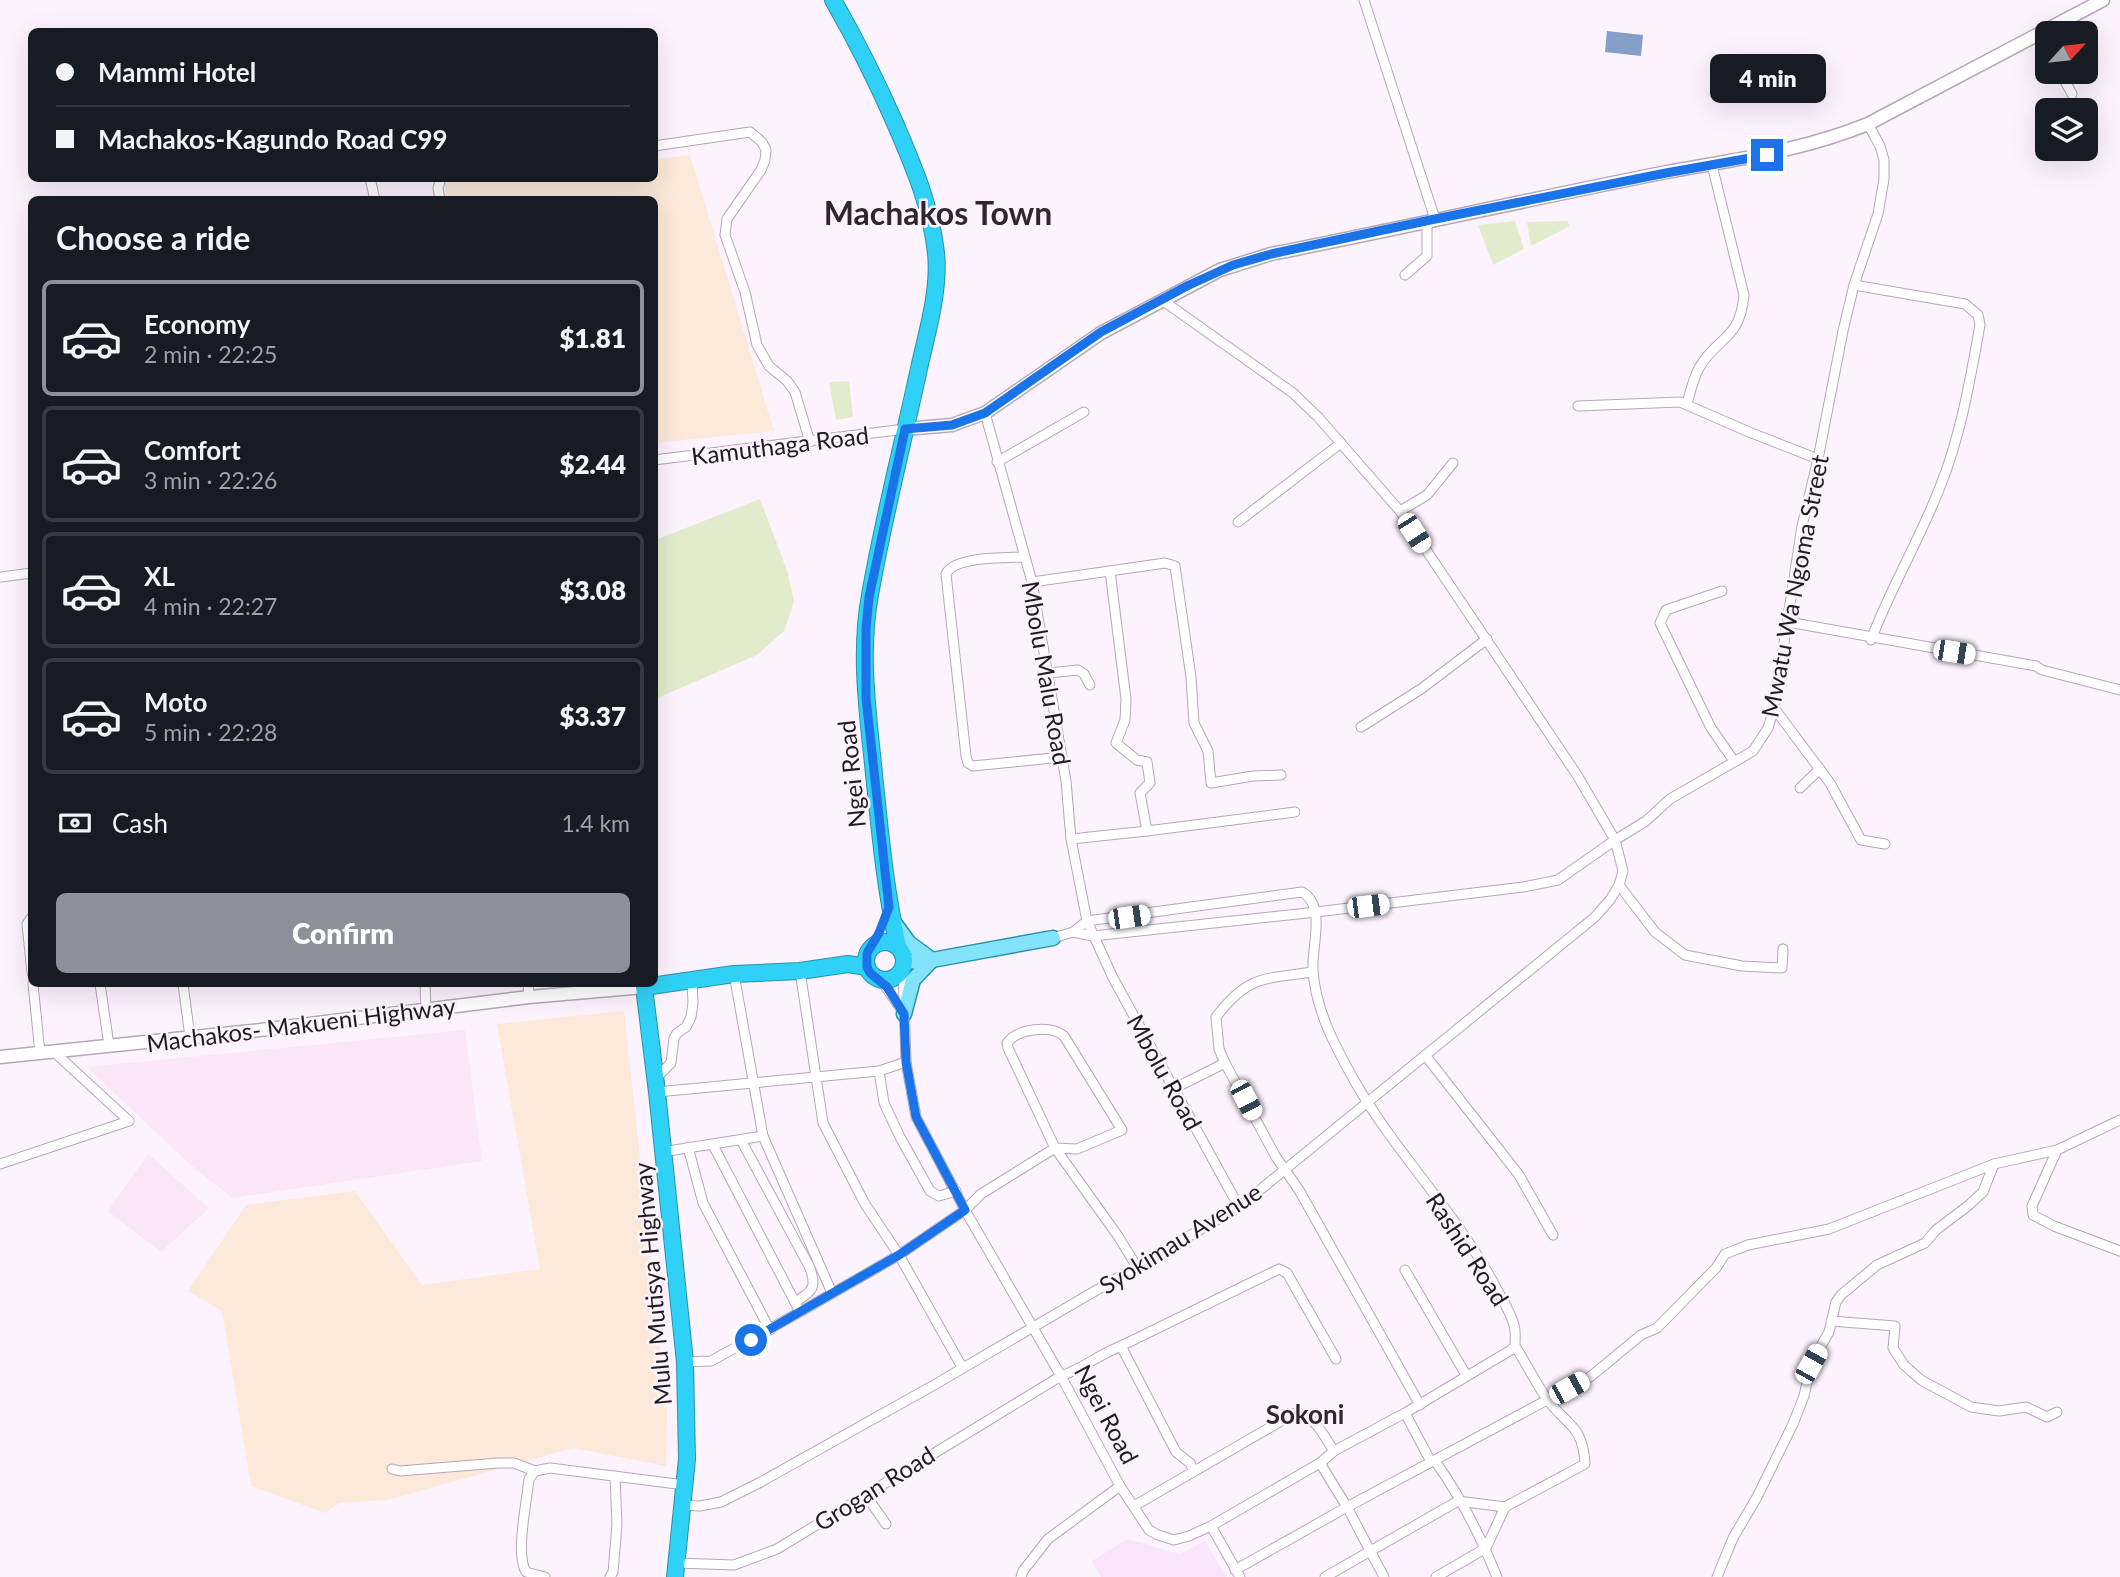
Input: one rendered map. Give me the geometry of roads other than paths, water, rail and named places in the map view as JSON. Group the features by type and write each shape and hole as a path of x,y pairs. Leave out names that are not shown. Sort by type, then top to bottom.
{"highway":[{"name":"Ngei Road","path":"833,0 860,47 918,177 933,232 936,269 933,295 869,597 866,629 866,698 891,914 902,959"},
{"path":"658,985 734,974 800,971 848,964 868,956 882,942 902,959 894,979 881,980 875,977 868,956 891,914"},
{"name":"Mulu Mutisya Highway","path":"644,987 685,1363 685,1486 676,1570"}],"main road":[{"path":"2064,21 2104,0"},
{"path":"905,429 952,425 985,413 1082,345 1220,270 1245,261 1431,220 1809,146 1868,124 2035,37"},
{"path":"891,914 909,943 932,960"},
{"path":"902,959 932,960 1053,937"},
{"path":"904,1014 913,980 932,960"},
{"name":"Machakos- Makueni Highway","path":"0,1057 426,1010 528,990 644,987"}],"street":[{"path":"1364,0 1431,220 1427,256 1405,275"},
{"path":"2067,84 2072,94"},
{"name":"Mwatu Wa Ngoma Street","path":"1073,932 1093,936 1316,912 1522,887 1558,880 1646,821 1671,799 1753,751 1768,728 1774,708 1802,526 1840,344 1854,285 1878,214 1884,160 1868,124"},
{"path":"658,145 750,132 762,142 766,150 764,165 727,219 725,235 745,292 757,345 769,366 787,381 795,392 810,442"},
{"path":"1687,404 1699,368 1739,323 1743,311 1744,295 1712,165"},
{"path":"1854,285 1965,304 1978,315 1980,325 1959,430 1940,487 1885,604 1872,639"},
{"path":"1162,300 1293,393 1400,511 1577,775 1615,840 1623,871 1619,885 1655,932 1685,955 1742,966 1782,968 1783,949"},
{"path":"1578,406 1680,402 1818,459"},
{"path":"997,462 1084,412"},
{"name":"Mbolu Malu Road","path":"985,413 1032,582 1062,757 1071,839 1087,921 1093,936"},
{"name":"Kamuthaga Road","path":"658,460 905,429"},
{"path":"1238,522 1341,443"},
{"path":"1400,511 1427,495 1453,463"},
{"path":"1025,556 958,564 946,574 968,762 973,766 1062,757"},
{"path":"1032,582 1165,564 1175,566 1194,723 1208,751 1212,783 1252,776 1282,775"},
{"path":"1110,571 1126,699 1125,720 1116,743 1137,760 1147,762 1150,783 1140,793 1147,831"},
{"path":"0,577 28,574"},
{"path":"1722,592 1666,610 1660,623 1711,729 1734,761"},
{"path":"1788,622 2036,666 2042,670 2120,690"},
{"path":"1361,727 1421,689 1487,639"},
{"path":"1049,673 1078,670 1084,674 1090,685"},
{"path":"1774,708 1820,769 1861,840 1885,844"},
{"path":"1800,788 1820,769"},
{"path":"1071,839 1295,812"},
{"name":"Syokimau Avenue","path":"682,1505 699,1506 721,1502 740,1492 846,1435 1239,1206 1595,917 1619,885"},
{"path":"1053,937 1073,932 1087,921 1302,892 1314,902 1316,912"},
{"name":"Rashid Road","path":"1316,912 1313,972 1330,1036 1367,1102 1477,1253 1510,1314 1515,1327 1515,1346"},
{"name":"Mbolu Road","path":"1093,936 1113,978 1239,1206"},
{"name":"Ngei Road","path":"902,959 906,1062 916,1117 965,1210 1061,1376 1120,1486 1149,1530 1174,1540 1210,1526"},
{"path":"800,971 823,1122 865,1204 899,1255 962,1367"},
{"path":"1313,972 1260,981 1237,992 1216,1017 1219,1049 1276,1157 1286,1170 1420,1405"},
{"path":"734,974 763,1136 832,1293"},
{"path":"881,980 904,1014"},
{"path":"656,1086 671,1063 677,1032 686,1027 691,1017 692,981"},
{"path":"33,987 40,1053"},
{"path":"100,987 109,1045"},
{"path":"183,987 190,1037"},
{"path":"425,987 426,1010"},
{"path":"685,1363 711,1361 899,1255 965,1210 981,1194 1055,1148 1077,1149 1122,1130 1064,1035 1054,1030 1033,1030 1012,1037 1007,1043 1055,1148 1137,1267"},
{"path":"0,1164 128,1121 53,1051"},
{"path":"1425,1055 1519,1175 1553,1235"},
{"path":"656,1086 816,1078 879,1071 906,1062"},
{"path":"1175,1088 1226,1063"},
{"path":"879,1071 884,1103 930,1191 939,1196 956,1191"},
{"path":"1325,1577 1458,1501 1505,1507 1585,1464 1584,1444 1574,1427 1548,1400 1515,1346 1420,1405 1334,1451 1320,1463 1210,1526 1238,1573 1347,1507 1434,1461 1548,1400 1591,1377 1640,1335 1657,1328 1730,1252 1748,1244 1829,1229 1994,1164 2057,1150 2120,1120"},
{"path":"662,1152 763,1136"},
{"path":"741,1140 815,1280 813,1289 796,1302"},
{"path":"713,1145 800,1312"},
{"path":"688,1147 703,1203 770,1329"},
{"path":"2057,1150 2032,1206 2033,1215 2054,1226 2120,1251"},
{"path":"1717,1577 1733,1538 1757,1497 1793,1424 1804,1396 1811,1364 1829,1332 1836,1302 1877,1265 1924,1243 1983,1192 1994,1164"},
{"name":"Grogan Road","path":"676,1570 734,1564 777,1549 1061,1376 1279,1269 1287,1273 1336,1359"},
{"path":"1405,1270 1466,1376"},
{"path":"1831,1321 1895,1326 1893,1348 1904,1365 1929,1385 1971,1407 1999,1411 2026,1406 2047,1417 2057,1412"},
{"path":"1121,1346 1176,1452 1190,1463 1194,1471"},
{"path":"1134,1506 1295,1413 1305,1414 1314,1421 1334,1451"},
{"path":"1405,1413 1430,1460 1434,1461 1486,1548 1497,1577"},
{"path":"393,1469 400,1471 498,1463 514,1464 535,1471 551,1468 685,1486"},
{"path":"1320,1463 1384,1577"},
{"path":"535,1471 529,1479 521,1545 526,1572 545,1577"},
{"path":"610,1577 613,1573 617,1525 615,1476"},
{"path":"1021,1577 1048,1539 1120,1486"},
{"path":"865,1494 886,1524"},
{"path":"1436,1577 1486,1548 1505,1507"}],"water":[{"path":"1607,31 1643,35 1641,56 1605,52"}],"district":[{"name":"Machakos Town","path":"938,212"},
{"name":"Sokoni","path":"1305,1414"}]}
